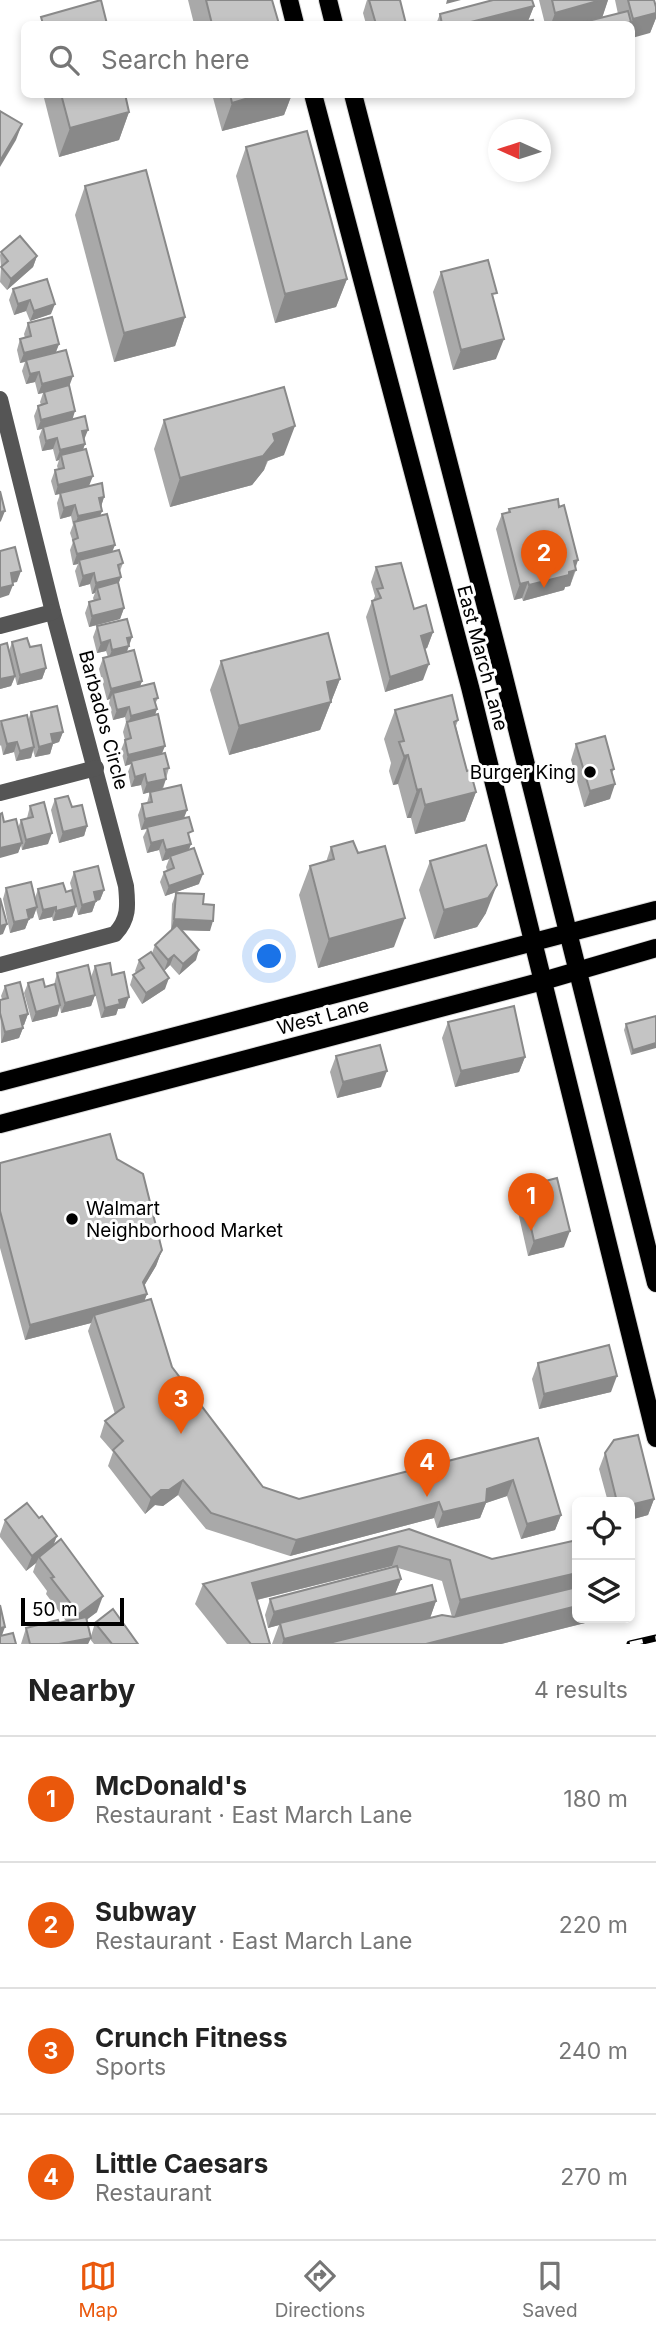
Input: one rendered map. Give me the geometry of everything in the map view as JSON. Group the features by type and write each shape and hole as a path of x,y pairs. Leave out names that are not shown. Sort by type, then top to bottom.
{"main road":[{"path":"289,0 294,21"},
{"path":"328,0 333,21"},
{"name":"East March Lane","path":"314,98 470,687 656,1438"},
{"name":"East March Lane","path":"354,98 500,661 656,1283"},
{"name":"West Lane","path":"0,1082 656,910"},
{"name":"West Lane","path":"0,1124 543,981 656,948"}],"street":[{"name":"Barbados Circle","path":"0,399 7,455 96,768 129,907 124,924 116,934 0,965"},
{"path":"0,625 53,612"},
{"path":"0,793 96,768"}],"building":[{"path":"101,0 106,21 42,21 41,17"},
{"path":"206,0 272,0 278,21 211,21"},
{"path":"369,0 400,0 405,21 375,21"},
{"path":"493,0 532,0 534,6 475,21 441,21 440,14"},
{"path":"552,0 601,0 555,13"},
{"path":"628,0 654,0 656,13 633,19"},
{"path":"628,11 631,21 588,21"},
{"path":"62,98 126,98 129,112 70,128"},
{"path":"231,98 249,98 232,103"},
{"path":"0,111 22,124 0,161"},
{"path":"307,131 347,279 285,294 246,147"},
{"path":"146,170 185,317 124,333 85,186"},
{"path":"20,236 37,256 11,279 1,267 8,261 1,252"},
{"path":"488,260 497,293 492,294 504,339 461,350 441,272"},
{"path":"47,279 55,304 34,311 30,300 18,304 13,289"},
{"path":"52,317 59,344 24,353 20,339 31,336 28,323"},
{"path":"66,350 73,376 42,384 39,372 30,374 26,360"},
{"path":"69,385 75,411 41,420 38,406 47,403 44,392"},
{"path":"284,387 295,426 273,434 275,441 263,456 180,478 164,420"},
{"path":"85,416 88,430 82,431 85,444 60,450 57,438 46,441 43,427"},
{"path":"86,449 93,476 58,485 55,470 64,468 61,455"},
{"path":"102,483 104,497 99,498 102,511 78,516 75,505 64,508 60,493"},
{"path":"0,491 5,511 0,512"},
{"path":"558,499 559,507 564,505 578,560 574,561 576,570 569,572 569,575 529,585 528,582 520,584 502,514 510,512 509,509"},
{"path":"107,514 115,545 77,554 73,540 78,538 74,522"},
{"path":"15,547 21,571 11,573 13,585 0,588 0,551"},
{"path":"119,550 123,563 118,565 121,577 96,583 94,573 83,576 79,560"},
{"path":"401,563 414,609 426,605 433,632 421,636 429,664 390,677 372,601 381,598 377,589 383,588 376,567"},
{"path":"118,582 124,608 92,616 89,602 100,599 97,588"},
{"path":"127,619 132,637 127,638 129,646 112,650 110,640 101,643 97,626"},
{"path":"328,633 340,679 327,682 331,702 239,726 221,661"},
{"path":"27,638 30,647 41,645 46,668 20,675 12,642"},
{"path":"7,643 15,676 0,679 0,645"},
{"path":"134,650 142,681 111,689 103,658"},
{"path":"154,683 158,698 154,699 157,709 131,716 129,707 117,710 113,693"},
{"path":"452,695 458,720 454,722 467,771 470,770 476,792 425,805 421,789 417,790 408,755 404,756 399,742 404,741 395,710"},
{"path":"57,706 63,732 51,734 53,743 39,747 31,712"},
{"path":"158,714 165,746 128,755 125,740 131,738 127,722"},
{"path":"27,715 34,747 20,751 17,742 7,744 1,721"},
{"path":"605,736 615,784 590,791 576,744"},
{"path":"165,753 169,768 164,769 166,779 147,783 145,774 135,777 131,761"},
{"path":"181,785 187,810 145,819 142,804 152,802 150,792"},
{"path":"68,796 72,807 82,805 87,826 63,832 55,799"},
{"path":"44,802 52,833 26,840 21,820 33,817 30,806"},
{"path":"2,813 4,822 16,819 22,843 0,848"},
{"path":"189,817 193,831 188,833 191,844 166,850 163,840 151,843 147,827"},
{"path":"353,841 358,853 385,846 405,918 329,939 310,866 334,859 331,847"},
{"path":"486,845 497,885 488,898 444,910 430,861"},
{"path":"194,848 203,874 169,886 164,872 174,868 170,856"},
{"path":"98,866 104,890 94,892 96,901 82,905 74,872"},
{"path":"31,882 37,907 27,910 29,919 14,922 6,888"},
{"path":"63,883 66,892 72,890 76,906 56,911 56,907 43,910 38,889"},
{"path":"176,893 204,894 203,904 214,905 213,921 174,919"},
{"path":"0,898 7,924 0,926"},
{"path":"177,925 199,950 183,964 174,955 168,960 155,945"},
{"path":"151,952 169,978 146,993 133,975 144,968 139,960"},
{"path":"110,963 112,975 124,972 129,997 119,1000 120,1004 105,1008 95,966"},
{"path":"88,965 95,995 65,1003 57,973"},
{"path":"43,979 45,987 55,984 60,1005 36,1012 28,983"},
{"path":"20,982 28,1014 20,1016 23,1028 5,1032 0,1000 8,998 5,986"},
{"path":"514,1006 525,1057 461,1071 448,1022"},
{"path":"656,1016 656,1043 633,1050 626,1024"},
{"path":"380,1045 387,1071 343,1082 336,1056"},
{"name":"Walmart Neighborhood Market","path":"110,1134 117,1159 143,1174 162,1250 143,1282 147,1294 30,1325 0,1211 0,1163"},
{"path":"557,1178 570,1231 534,1241 522,1187"},
{"path":"151,1299 172,1367 263,1487 299,1499 538,1438 561,1515 527,1524 513,1480 487,1489 486,1502 443,1512 439,1502 296,1540 211,1513 183,1480 151,1498 113,1450 123,1441 105,1421 124,1407 94,1315"},
{"path":"609,1345 617,1376 544,1394 538,1363"},
{"path":"638,1435 654,1499 635,1504 635,1497 616,1497 605,1453 614,1440"},
{"path":"27,1503 39,1518 42,1516 57,1536 32,1556 5,1520"},
{"path":"409,1529 492,1559 572,1541 572,1574 460,1600 450,1560 399,1546 252,1583 270,1644 251,1644 203,1584"},
{"path":"61,1539 103,1596 79,1614 51,1578 54,1577 39,1557"},
{"path":"397,1566 401,1579 274,1612 270,1599"},
{"path":"432,1585 436,1601 284,1639 280,1623"},
{"path":"572,1588 572,1607 426,1644 325,1644 442,1615 454,1617"},
{"path":"0,1605 5,1627 0,1628"},
{"path":"113,1609 138,1644 112,1644 95,1623"},
{"path":"86,1617 91,1638 59,1644 30,1644 26,1628"},
{"path":"13,1633 16,1644 0,1644 0,1636"}],"railway":[{"path":"630,1644 656,1638"}],"place":[{"name":"Subway","path":"544,588"},
{"name":"Burger King","path":"590,772"},
{"name":"Walmart Neighborhood Market","path":"72,1219"},
{"name":"McDonald's","path":"531,1231"},
{"name":"Crunch Fitness","path":"181,1434"},
{"name":"Little Caesars","path":"427,1497"}]}
